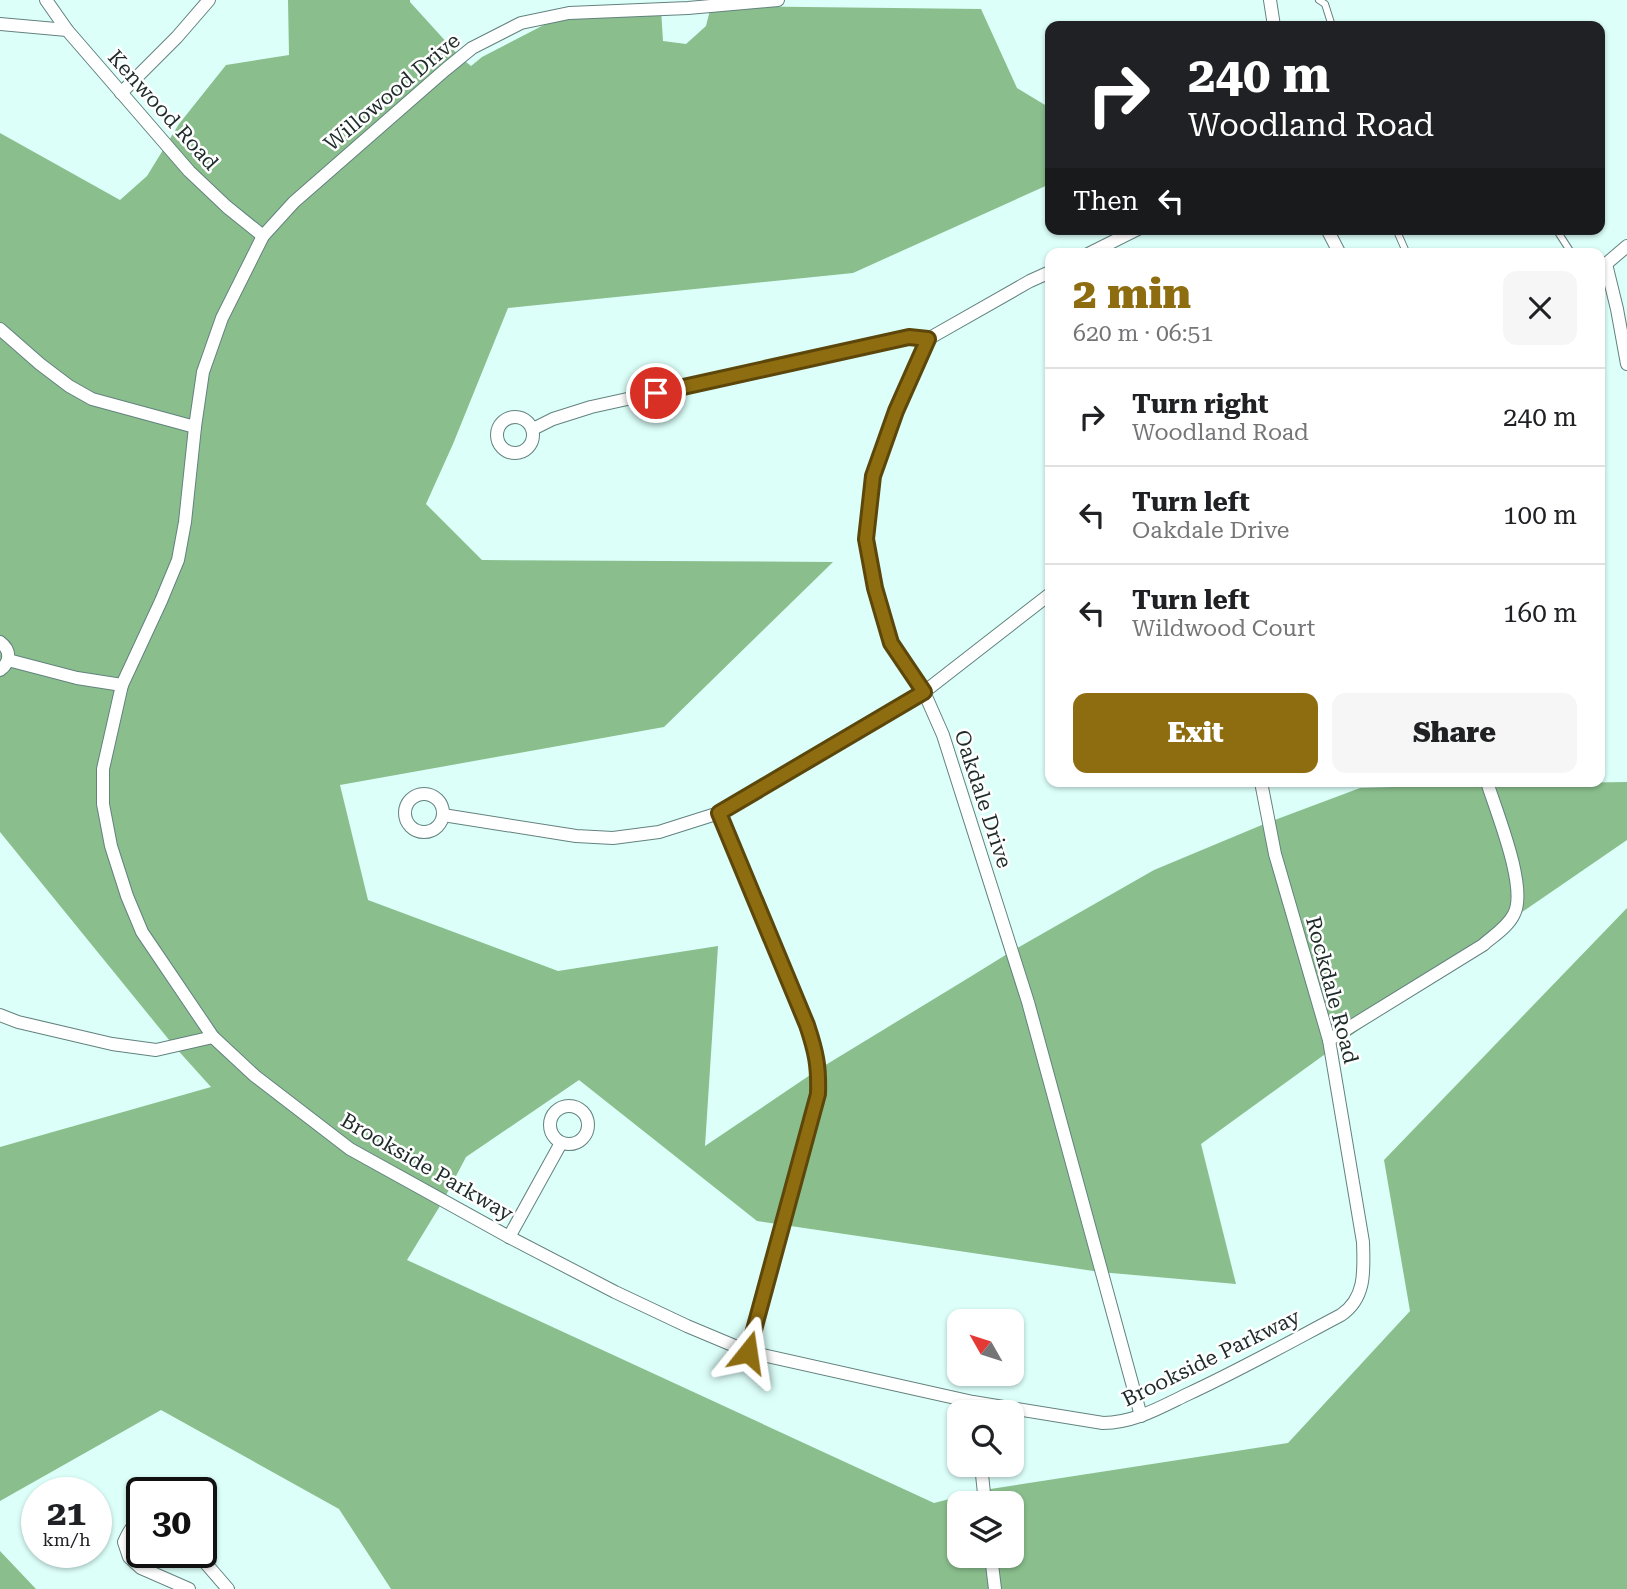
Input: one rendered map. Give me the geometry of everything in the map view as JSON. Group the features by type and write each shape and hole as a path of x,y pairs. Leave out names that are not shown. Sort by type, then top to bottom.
{"street":[{"name":"Kenwood Road","path":"46,0 67,30 189,171 263,236"},
{"path":"121,93 177,37 209,0"},
{"name":"Willowood Drive","path":"263,236 294,202 445,70 472,48 521,23 569,13 688,8 778,0"},
{"path":"1270,0 1272,21"},
{"path":"0,23 67,30"},
{"path":"1099,248 1127,235"},
{"name":"Brookside Parkway","path":"263,236 222,318 203,372 178,560 122,685 103,769 103,804 111,846 142,932 213,1037 255,1076 350,1149 509,1237 699,1332 748,1352 947,1400"},
{"path":"1605,264 1627,246"},
{"path":"1605,272 1617,309 1627,364"},
{"path":"533,429 553,419 591,407 909,337 928,339 1045,274"},
{"path":"0,329 49,372 92,399 195,427"},
{"name":"Oakdale Drive","path":"928,339 896,411 873,476 866,539 875,588 891,643 924,692 943,735 1028,1002 1141,1416"},
{"path":"443,815 576,836 613,838 659,832 719,813 924,692 1045,598"},
{"path":"0,642 8,650 4,665 122,685"},
{"name":"Rockdale Road","path":"1262,787 1275,854 1329,1040 1363,1242 1364,1264 1360,1293"},
{"path":"1329,1040 1483,945 1502,929 1514,914 1518,896 1516,874 1489,787"},
{"path":"719,813 807,1025 816,1050 819,1069 818,1094 748,1352"},
{"path":"0,1015 18,1022 112,1044 156,1050 213,1037"},
{"path":"509,1237 561,1143"},
{"name":"Brookside Parkway","path":"1024,1413 1103,1423 1118,1423 1141,1416 1215,1382 1341,1315 1350,1308 1360,1293"},
{"path":"141,1568 190,1589"},
{"path":"210,1568 229,1589"},
{"path":"993,1568 995,1589"}],"lane":[{"path":"1318,0 1325,4 1330,21"}],"green space":[{"path":"288,0 410,0 471,66 482,57 567,13 661,9 663,41 686,44 706,26 711,6 981,9 1017,88 1045,105 1045,186 853,273 508,308 426,504 482,560 833,562 664,727 340,785 368,900 558,971 718,946 705,1146 819,1069 1012,951 1154,870 1360,788 1605,787 1605,782 1627,782 1627,840 1509,921 1201,1144 1236,1284 1100,1272 757,1221 579,1080 466,1157 407,1260 934,1503 947,1500 947,1568 1024,1568 1024,1491 980,1491 1288,1443 1410,1311 1384,1160 1627,908 1627,1589 391,1589 339,1509 161,1410 42,1477 21,1477 21,1489 0,1501 0,1147 211,1087 174,1046 0,832 0,133 120,200 147,176 179,124 226,65 289,55"},
{"path":"0,1551 36,1589 0,1589"}],"route":[{"path":"656,393 909,337 928,339 896,411 873,476 866,539 875,588 891,643 924,692 719,813 807,1025 816,1050 819,1069 818,1094 748,1352"}]}
